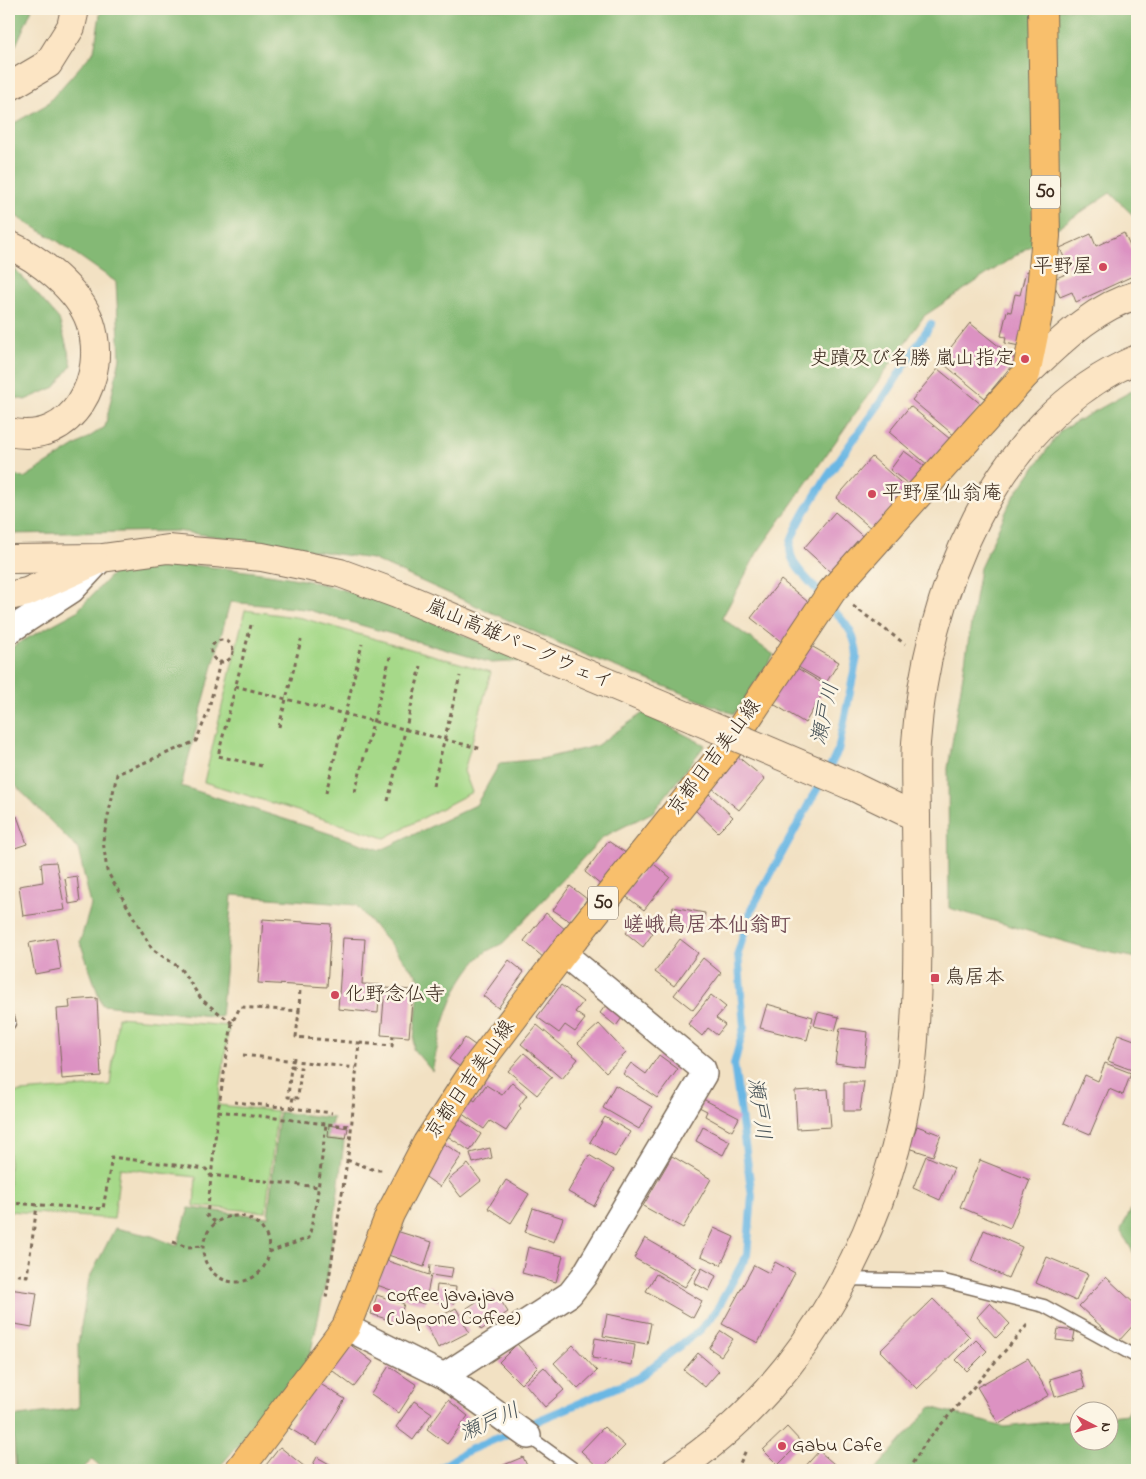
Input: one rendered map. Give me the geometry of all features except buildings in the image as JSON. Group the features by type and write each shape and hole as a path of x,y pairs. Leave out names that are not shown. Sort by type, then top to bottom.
{"main road":[{"name":"50","path":"1026,374 1039,310 1046,236 1042,9"},
{"name":"京都日吉美山線","path":"239,1470 346,1327 390,1214 427,1143 477,1066 563,953 729,746 832,591 1026,374"}],"street":[{"path":"9,88 48,64 71,27 75,9"},
{"path":"9,245 34,258 64,284 78,301 90,321 95,341 95,366 90,390 77,409 60,425 39,432 17,434 9,432"},
{"path":"1026,374 1065,337 1087,321 1108,308 1137,295"},
{"path":"676,1470 721,1436 780,1375 802,1347 843,1279 873,1218 897,1141 906,1102 912,1062 915,1002 915,747 920,693 943,602 970,528 1015,457 1054,414 1087,386 1113,369 1137,359"},
{"name":"嵐山高雄パークウェイ","path":"9,559 102,558 168,549 262,558 340,573 397,594 694,719 852,786 916,817"},
{"path":"9,631 72,590 102,558"},
{"name":"嵐山高雄パークウェイ","path":"9,596 27,592 102,558"},
{"path":"444,1376 570,1294 584,1276 704,1074 703,1069 563,953"},
{"path":"346,1327 444,1376 520,1431"}],"lane":[{"path":"843,1279 944,1281 1044,1306 1137,1357"},
{"path":"520,1431 575,1470"}],"path":[{"path":"832,591 928,660"},
{"path":"251,625 218,756 262,766"},
{"path":"222,640 231,644 233,651 230,658 220,662 214,659 211,652 212,645 222,640"},
{"path":"279,727 301,640"},
{"path":"326,793 362,644"},
{"path":"355,792 390,657"},
{"path":"220,662 208,712 196,741 117,774 103,840 107,871 152,950 180,968 202,1000 232,1023"},
{"path":"388,800 421,666"},
{"path":"433,786 460,676"},
{"path":"235,686 482,749"},
{"path":"300,988 296,1039 392,1046 392,1036"},
{"path":"215,1222 207,1216 210,1175 232,1023 240,1007 299,1011"},
{"path":"326,1300 347,1160 359,1043"},
{"path":"243,1055 294,1059 356,1068"},
{"path":"293,1066 301,1068 298,1098 288,1097 291,1066 293,1066 294,1059"},
{"path":"291,1108 293,1097"},
{"path":"234,1102 332,1113"},
{"path":"218,1111 351,1126"},
{"path":"269,1252 309,1238 319,1187 326,1124"},
{"path":"9,1203 103,1209 112,1157 206,1169 210,1175"},
{"path":"347,1160 375,1170 381,1170 384,1166"},
{"path":"210,1175 319,1187"},
{"path":"9,1274 27,1276 37,1206"},
{"path":"225,1217 247,1217 264,1230 269,1241 269,1252 267,1262 261,1272 252,1278 231,1282 220,1279 211,1272 205,1263 203,1246 208,1231 215,1222 225,1217"},
{"path":"173,1242 187,1247 203,1246"},
{"path":"908,1470 926,1442 1044,1306"},
{"path":"1089,1470 1104,1468 1113,1470"}],"green space":[{"path":"9,9 32,9 16,45 9,49"},
{"path":"101,9 1137,9 1137,219 1110,193 924,316 757,553 722,618 774,655 734,714 586,655 372,559 177,531 9,534 9,474 24,478 105,427 120,358 116,282 56,240 9,212 9,126 46,105 94,51"},
{"path":"9,268 16,270 59,319 72,365 55,387 25,400 9,396"},
{"path":"1137,388 1137,958 1083,947 949,908 948,768 980,568 1012,499 1061,430"},
{"path":"163,562 224,568 326,585 401,610 525,661 492,663 305,609 230,602 181,786 381,850 476,805 500,763 541,759 596,746 643,713 705,745 653,812 603,837 503,943 484,953 471,967 462,980 449,1009 432,1071 413,1049 420,979 356,905 232,895 221,1017 102,1005 80,942 91,905 78,849 9,779 9,652 15,645 76,612 115,571"},
{"path":"245,610 302,618 491,672 464,771 472,792 385,838 204,782"},
{"path":"118,1017 229,1026 218,1105 277,1111 266,1212 194,1206 196,1177 120,1168 114,1219 9,1211 9,1093 110,1085"},
{"path":"279,1112 333,1118 327,1139 344,1141 328,1273 307,1369 272,1405 217,1470 103,1470 93,1459 81,1470 16,1470 12,1417 79,1408 78,1344 89,1279 115,1228 152,1236 177,1246 189,1208 268,1217"},
{"path":"1137,1195 1137,1259 1121,1231"},
{"path":"1137,1395 1137,1470 875,1470 931,1407 1004,1427 1068,1420 1068,1452 1118,1452 1118,1415 1127,1414"}],"waterway":[{"name":"瀬戸川","path":"816,589 799,570 793,559 790,548 793,535 815,496 884,397 931,324"},
{"name":"瀬戸川","path":"828,770 838,751 857,657 851,633 836,613"},
{"name":"瀬戸川","path":"523,1427 638,1378 700,1330 716,1311 747,1255 752,1196 734,1064 744,1027 738,953 752,908 822,780"},
{"name":"瀬戸川","path":"437,1470 465,1452 512,1432"}],"place":[{"name":"平野屋","path":"1103,267"},
{"name":"史蹟及び名勝 嵐山指定","path":"1025,359"},
{"name":"平野屋仙翁庵","path":"872,494"},
{"name":"鳥居本","path":"935,978"},
{"name":"化野念仏寺","path":"335,995"},
{"name":"coffee java.java (Japone Coffee)","path":"377,1308"},
{"name":"Gabu Cafe","path":"782,1446"}],"district":[{"name":"嵯峨鳥居本仙翁町","path":"707,926"}]}
